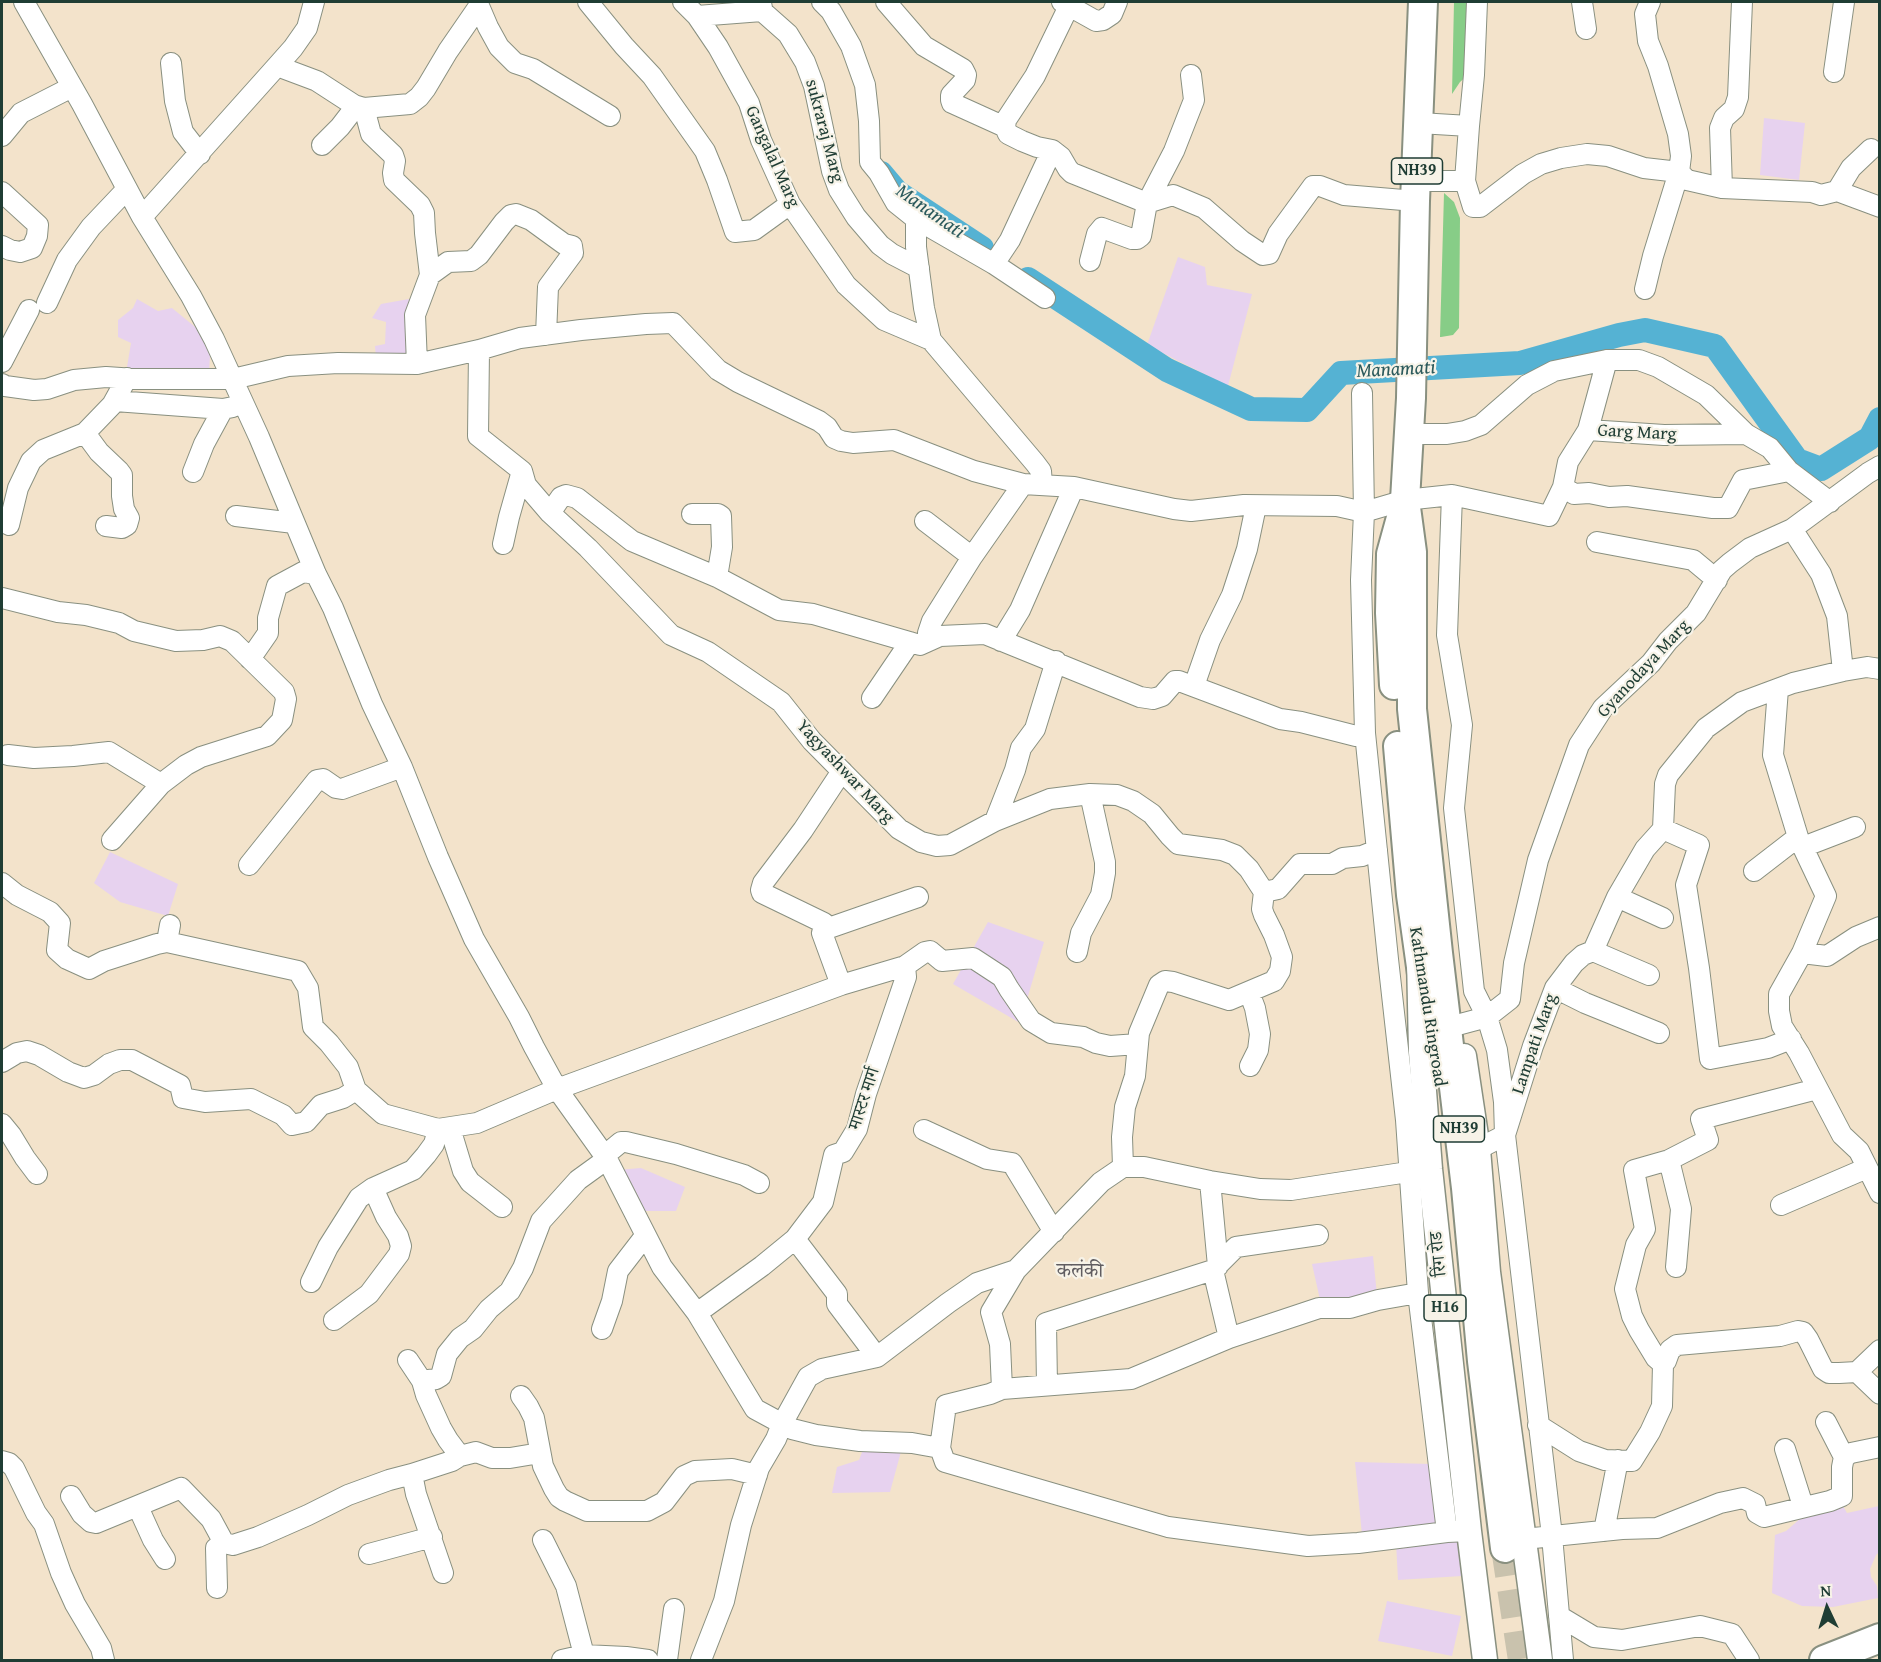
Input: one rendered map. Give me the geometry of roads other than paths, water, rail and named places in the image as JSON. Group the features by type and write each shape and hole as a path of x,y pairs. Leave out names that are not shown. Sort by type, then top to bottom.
{"highway":[{"name":"Kathmandu Ringroad","path":"1423,2 1410,434 1405,500 1391,554 1390,613 1402,798 1428,954 1468,1361 1507,1546"},
{"path":"1824,1660 1880,1638"}],"main road":[{"path":"1428,954 1457,1024 1462,1042 1478,1149 1507,1546 1540,1660"},
{"name":"रिंग रोड","path":"1428,954 1421,1052 1420,1170 1458,1532 1485,1660"}],"street":[{"path":"24,2 142,217 191,296 233,379 316,574 333,608 372,704 402,767 474,939 557,1089 606,1158 662,1267 697,1313 755,1409 800,1431 838,1439 912,1443 940,1448"},
{"path":"142,217 293,48 307,28 314,2"},
{"path":"588,2 652,76 705,151 735,232 754,230 790,204"},
{"name":"Gangalal Marg","path":"683,2 697,16 718,47 749,103 761,140 790,204 846,285 884,320 931,340"},
{"path":"822,2 831,11 851,46 865,85 870,162 879,172 896,203 916,219 996,261 1045,298"},
{"path":"886,2 924,46 963,69 966,75 965,80 951,95 952,103 1005,127"},
{"path":"1117,2 1112,14 1103,20 1096,21 1066,4 1035,75 1006,120 1005,127 1008,134 1037,147 1052,150 1061,157 1072,173 1147,203 1173,195 1204,208 1242,241 1263,255 1269,254 1278,234 1313,186 1320,186 1344,195 1416,191 1465,181"},
{"path":"1477,2 1474,75 1465,181 1473,207 1480,207 1531,170 1575,155 1608,156 1644,168 1679,172 1687,180 1722,188 1812,192 1821,195 1837,191 1880,207"},
{"path":"1582,2 1586,29"},
{"path":"1645,289 1682,156 1678,134 1658,66 1648,41 1646,14 1650,2"},
{"path":"1722,188 1720,128 1724,118 1734,109 1738,98 1742,2"},
{"path":"1834,72 1844,2"},
{"path":"321,145 359,107 410,105 419,97 478,4"},
{"path":"478,4 499,47 515,63 533,69 610,116"},
{"path":"697,16 758,5"},
{"name":"sukraraj Marg","path":"758,5 788,34 805,62 814,86 832,171 839,190 856,217 880,245 919,268"},
{"path":"171,63 175,101 183,132 200,154"},
{"path":"277,66 317,81 359,107 372,134 393,155 394,180 420,205 424,213 430,275 415,315 417,364"},
{"path":"1090,261 1097,234 1102,228 1132,239 1141,236 1147,203 1174,150 1194,100 1191,75"},
{"path":"3,132 21,113 72,87"},
{"path":"1419,123 1469,126"},
{"path":"1837,191 1851,168 1871,149"},
{"path":"996,261 1010,240 1052,150"},
{"path":"47,303 67,260 91,227 127,189"},
{"path":"2,192 11,211 38,225 37,236 32,248 21,252 2,246"},
{"path":"430,275 448,262 471,261 479,255 511,215 516,214 531,220 564,244 572,246 573,253 548,287 546,335"},
{"path":"872,699 928,633 932,621 972,557 1033,484 1041,471 931,340 916,247 916,219"},
{"path":"2,362 28,310"},
{"path":"2,384 34,390 47,389 74,380 106,377 233,379 288,366 338,363 417,364 520,338 581,330 673,323 718,370 819,421 827,427 834,438 841,441 853,443 894,440 974,471 1033,484 1074,487 1174,509 1191,511 1244,505 1337,506 1364,512"},
{"name":"Yagyashwar Marg","path":"479,350 478,436 522,471 526,485 550,513 588,548 671,634 708,652 781,702 812,741 899,829 921,842 937,846 950,845 995,821 1050,799 1090,794 1117,795 1133,801 1152,814 1178,844 1222,849 1235,855 1249,869 1264,892"},
{"path":"1588,430 1607,360"},
{"path":"1410,434 1447,434 1481,425 1527,385 1554,371 1607,360 1640,360 1658,367 1706,395 1746,434 1770,448 1789,471 1830,502"},
{"path":"9,525 18,488 31,461 43,450 85,433 115,401 128,378"},
{"path":"1362,393 1364,512 1361,591 1365,733 1406,1120 1420,1170 1418,1293 1458,1532 1308,1546 1168,1527 945,1462 940,1448 946,1405 1002,1389 1131,1379 1228,1338 1319,1308 1350,1308 1418,1293"},
{"path":"115,401 223,409 245,406"},
{"path":"193,472 204,444 223,409"},
{"name":"Garg Marg","path":"1364,512 1405,500 1452,495 1549,516 1563,487 1568,462 1588,430 1664,435 1746,434"},
{"path":"85,433 122,476 124,510 129,518 127,525 122,528 106,526"},
{"name":"Gyanodaya Marg","path":"1457,1024 1487,1017 1510,999 1514,963 1539,860 1579,745 1603,708 1651,663 1668,641 1696,613 1722,570 1750,548 1792,529 1868,472 1880,466"},
{"path":"503,544 508,517 522,471"},
{"path":"1563,487 1574,494 1628,496 1728,508 1743,480 1789,471"},
{"path":"1001,641 1020,610 1074,487"},
{"path":"550,513 561,497 566,495 577,498 632,541 717,577 779,609 813,614 919,641 940,636 985,634 1140,697 1153,699 1162,696 1175,681 1182,681 1280,719 1302,722 1356,736 1365,733"},
{"path":"1452,495 1448,634 1462,725 1454,808 1474,991 1487,1017 1497,1050 1504,1102 1504,1135 1552,1536 1563,1660"},
{"path":"1194,687 1210,640 1232,595 1247,549 1256,506"},
{"path":"692,514 721,516 722,547 717,577"},
{"path":"236,516 294,523"},
{"path":"925,521 972,557"},
{"path":"1792,529 1821,574 1837,616 1843,671"},
{"path":"1597,542 1693,560 1717,579"},
{"path":"250,658 268,633 268,618 277,586 303,572 316,574"},
{"path":"2,598 58,612 86,615 118,623 134,631 176,640 203,640 220,636 232,641 284,692 286,699 282,720 267,736 201,757 186,765 161,784 112,840"},
{"path":"995,821 1021,748 1035,729 1044,694 1056,662"},
{"path":"1791,1040 1768,1048 1710,1059 1686,885 1699,845 1663,829 1665,784 1668,775 1706,728 1742,702 1793,683 1843,671 1868,667 1880,669"},
{"path":"1778,689 1773,755 1800,842 1826,896 1802,953 1779,993 1782,1026 1842,1135 1859,1151 1880,1193"},
{"path":"4,757 44,757 109,752 161,784"},
{"path":"249,865 317,780 323,779 336,788 342,789 402,767"},
{"path":"826,929 824,922 762,893 761,890 763,883 803,830 842,771"},
{"path":"1077,952 1081,933 1101,895 1106,862 1090,794"},
{"path":"1754,871 1800,842 1855,827"},
{"name":"Lampati Marg","path":"1504,1135 1555,987 1574,963 1583,955 1593,951 1617,897 1645,849 1663,829"},
{"path":"1123,1167 1122,1137 1125,1107 1135,1076 1139,1033 1159,986 1165,981 1173,982 1229,1000 1274,981 1280,971 1282,957 1262,909 1264,892 1278,890 1300,864 1332,864 1343,858 1362,856 1377,850"},
{"path":"2,883 17,895 50,912 60,923 57,950 67,959 89,969 105,961 157,944 169,933 297,971 308,988 313,1027 348,1067 356,1090 383,1114 444,1128 477,1124 557,1089 841,985 904,966 930,951 942,962 973,958 1002,977 1031,1021 1051,1033 1083,1037 1110,1046 1138,1044"},
{"path":"841,985 822,933 826,929 918,897"},
{"path":"1617,897 1663,918"},
{"path":"1802,953 1827,956 1856,937 1880,927"},
{"path":"1593,951 1649,975"},
{"name":"मास्टर मार्ग","path":"697,1313 795,1239 823,1202 834,1155 843,1152 858,1129 866,1094 906,977 904,966"},
{"path":"1555,987 1585,1003 1659,1033"},
{"path":"1249,992 1260,1034 1258,1050 1250,1066"},
{"path":"3,1059 27,1051 84,1078 94,1075 109,1064 132,1059 180,1085 183,1098 205,1102 251,1100 283,1115 292,1125 306,1122 321,1105 343,1098 356,1090"},
{"path":"1664,1364 1656,1358 1639,1330 1632,1316 1625,1289 1636,1245 1645,1228 1634,1170 1669,1160 1708,1140 1701,1119 1817,1089"},
{"path":"2,1124 37,1174"},
{"path":"311,1282 328,1247 359,1198 373,1188 413,1170 444,1128"},
{"path":"444,1128 470,1182 501,1207"},
{"path":"924,1130 987,1159 1012,1163 1054,1232"},
{"path":"1478,1149 1504,1135"},
{"path":"422,1381 441,1376 447,1354 460,1338 473,1329 489,1309 510,1291 523,1268 541,1221 578,1180 606,1158 621,1142 676,1154 744,1175 759,1183"},
{"path":"1669,1160 1681,1209 1676,1267"},
{"path":"1002,1389 1000,1344 991,1312 1016,1270 1101,1182 1123,1167 1144,1167 1260,1189 1292,1190 1420,1170"},
{"path":"1781,1205 1867,1168"},
{"path":"1210,1181 1216,1268 1228,1338"},
{"path":"334,1320 369,1294 399,1254 401,1246 398,1236 386,1218 373,1188"},
{"path":"1047,1385 1046,1323 1216,1268 1236,1247 1318,1235"},
{"path":"602,1329 612,1301 618,1271 645,1236"},
{"path":"795,1239 837,1294 837,1304 877,1357"},
{"path":"700,1660 724,1601 741,1525 759,1468 808,1377 822,1369 877,1357 977,1283 1016,1270"},
{"path":"1538,1425 1579,1451 1605,1460 1632,1461 1650,1432 1662,1406 1664,1364 1670,1350 1677,1345 1780,1336 1798,1330 1803,1332 1823,1369 1829,1373 1857,1372 1880,1350"},
{"path":"408,1360 422,1381 441,1428 460,1456"},
{"path":"1857,1372 1880,1394"},
{"path":"521,1396 534,1418 546,1474 559,1497 587,1511 647,1511 664,1502 684,1476 695,1471 732,1469 757,1475"},
{"path":"1507,1546 1552,1536 1657,1528 1720,1503 1743,1498 1755,1504 1757,1513 1764,1517 1830,1501 1842,1496 1844,1457 1826,1422"},
{"path":"1844,1457 1851,1453 1880,1447"},
{"path":"1785,1449 1803,1506"},
{"path":"217,1588 216,1548 224,1543 233,1545 258,1537 348,1495 452,1461 460,1456 476,1452 492,1458 510,1458 540,1453"},
{"path":"2,1461 14,1468 36,1513 44,1524 61,1573 75,1604 101,1648 104,1660"},
{"path":"1604,1531 1618,1461"},
{"path":"412,1474 416,1494 443,1574"},
{"path":"71,1496 82,1514 91,1522 96,1523 181,1488 212,1520 224,1543"},
{"path":"138,1507 153,1540 165,1559"},
{"path":"369,1554 432,1537"},
{"path":"543,1540 566,1586 584,1655"},
{"path":"667,1660 674,1609"},
{"path":"1559,1616 1594,1637 1622,1640 1700,1626 1732,1634 1749,1660"},
{"path":"562,1660 584,1655 648,1660"}],"waterway":[{"name":"Manamati","path":"881,173 897,192 982,248"},
{"name":"Manamati","path":"1028,279 1167,370 1251,409 1307,410 1341,373 1520,363 1619,335 1645,330 1715,346 1797,460 1821,469 1870,438 1880,419"}],"tunnel":[{"path":"1505,1548 1522,1660"}],"district":[{"name":"कलंकी","path":"1080,1272"}]}
